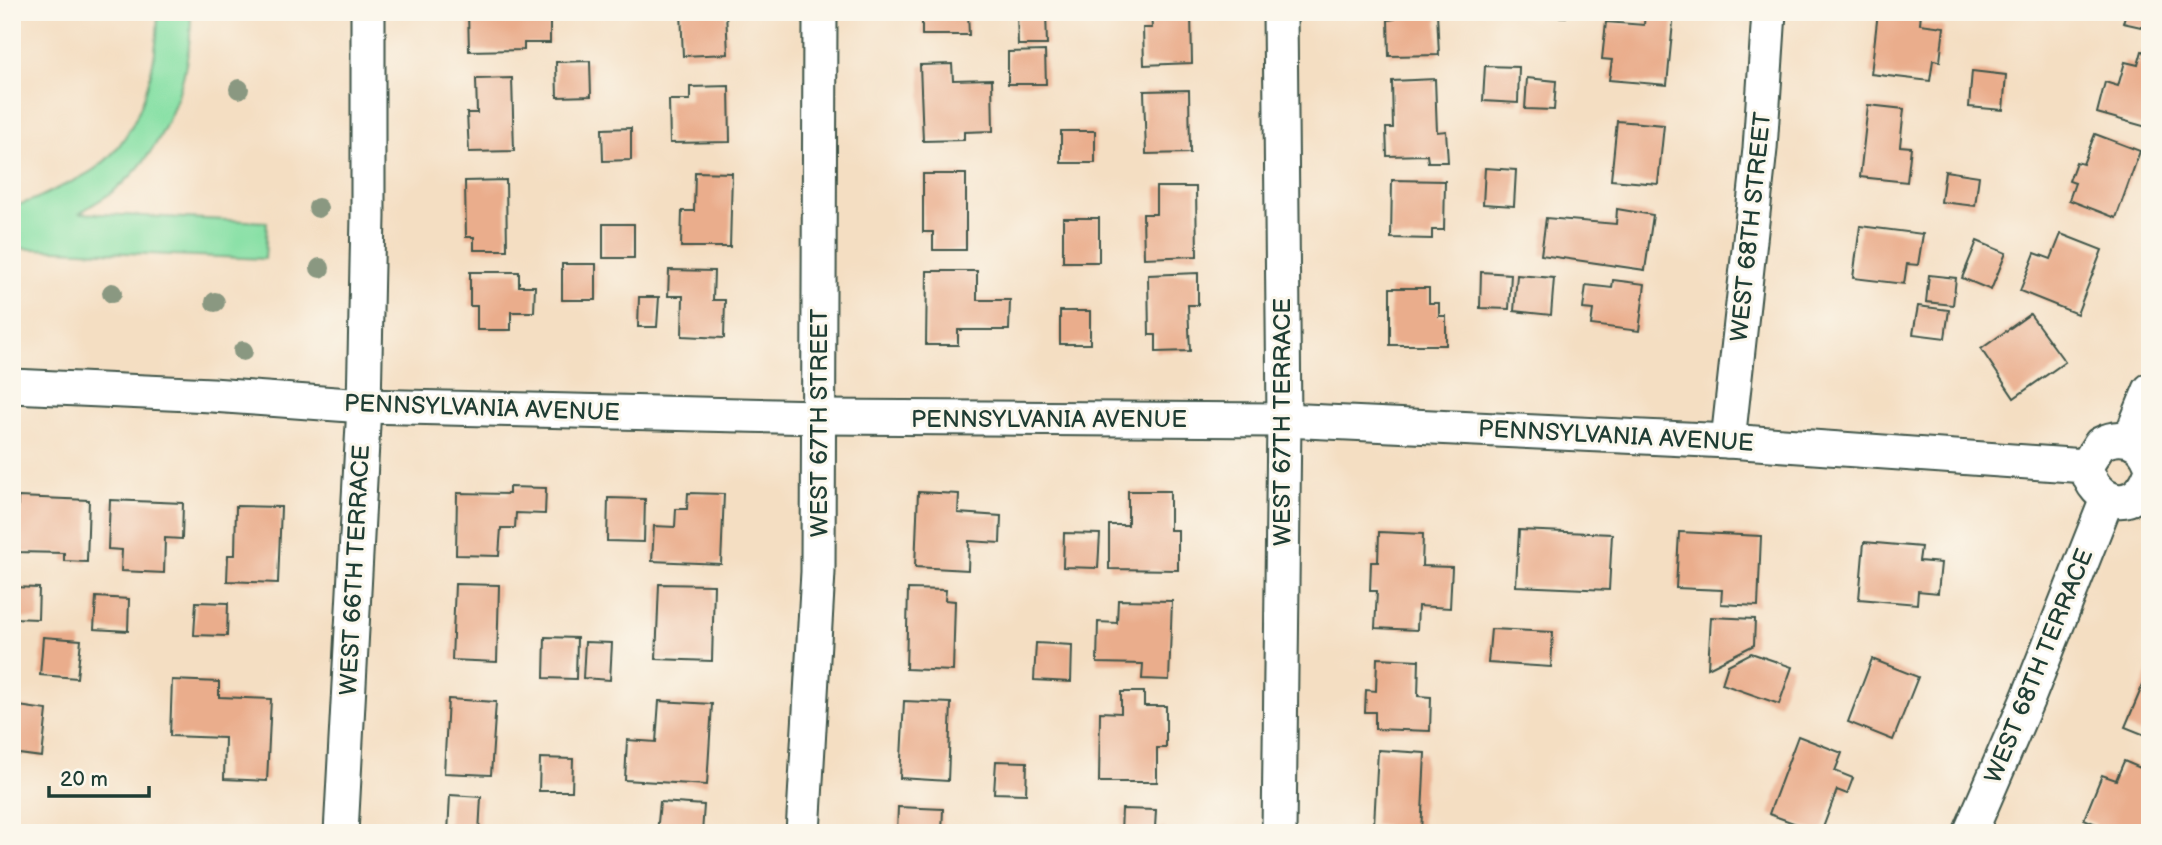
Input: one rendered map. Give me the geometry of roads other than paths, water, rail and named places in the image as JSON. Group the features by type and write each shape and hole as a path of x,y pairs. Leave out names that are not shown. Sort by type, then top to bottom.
{"street":[{"name":"WEST 66TH TERRACE","path":"341,833 363,406 369,216 368,12"},
{"name":"WEST 67TH STREET","path":"803,833 818,572 820,12"},
{"name":"WEST 67TH TERRACE","path":"1279,12 1284,420 1279,833"},
{"name":"WEST 68TH STREET","path":"1728,441 1760,149 1769,12"},
{"name":"PENNSYLVANIA AVENUE","path":"12,386 212,395 363,406 820,417 1284,420 1728,441 2086,466"},
{"path":"2150,390 2140,451 2120,437 2099,443 2086,466 2095,489 2107,499 2131,498 2146,485 2150,475"},
{"name":"WEST 68TH TERRACE","path":"1970,833 2029,696 2107,499"}]}
